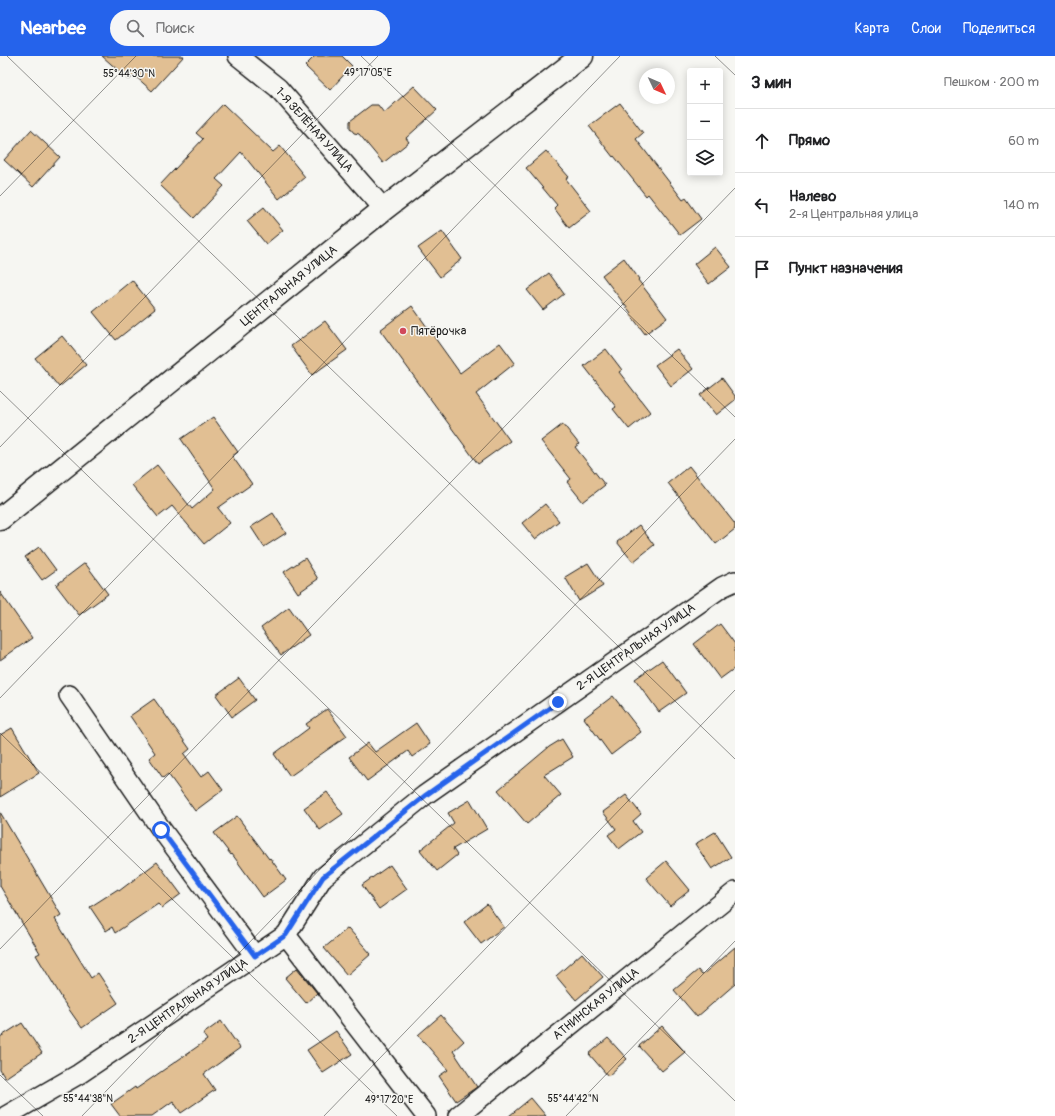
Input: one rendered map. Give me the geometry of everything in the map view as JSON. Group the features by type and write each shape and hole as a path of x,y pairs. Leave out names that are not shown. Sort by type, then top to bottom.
{"street":[{"name":"1-Я ЗЕЛЁНАЯ УЛИЦА","path":"238,56 278,88 384,209"},
{"name":"ЦЕНТРАЛЬНАЯ УЛИЦА","path":"0,519 384,209 582,56"},
{"name":"2-Я ЦЕНТРАЛЬНАЯ УЛИЦА","path":"6,1116 79,1074 286,935 323,877 426,795 722,587 735,581"},
{"path":"70,695 161,830 255,956"},
{"name":"АТНИНСКАЯ УЛИЦА","path":"458,1116 735,892"},
{"path":"286,935 426,1116"}],"building":[{"path":"102,56 184,56 152,91 134,75 129,80"},
{"path":"315,56 342,56 352,66 330,90 305,66"},
{"path":"414,86 437,110 406,138 409,142 383,163 359,134 354,133 350,128 350,121 371,105 378,105 384,113"},
{"path":"620,103 643,133 636,139 683,200 686,198 701,219 680,235 648,194 646,196 589,126"},
{"path":"223,104 273,152 280,146 305,177 279,199 241,152 216,179 224,186 194,218 160,185 203,139 196,133"},
{"path":"31,130 60,157 33,187 4,160"},
{"path":"546,151 569,177 566,179 591,211 569,228 554,208 557,205 526,168"},
{"path":"264,207 283,230 266,244 247,221"},
{"path":"442,231 462,259 440,277 418,248"},
{"path":"715,247 731,267 709,284 694,264"},
{"path":"624,258 639,279 638,280 667,318 645,334 602,275"},
{"path":"549,273 564,294 543,310 527,290"},
{"path":"132,280 155,309 116,340 93,312"},
{"path":"412,306 460,373 500,343 515,363 476,394 510,441 478,464 380,330"},
{"path":"325,321 347,350 312,375 291,346"},
{"path":"62,336 86,365 59,387 35,358"},
{"path":"606,349 622,370 619,372 650,412 629,429 613,409 616,407 584,366"},
{"path":"677,349 693,369 671,386 655,365"},
{"path":"722,378 735,396 735,400 716,415 700,395"},
{"path":"213,417 238,452 232,456 252,484 218,508 230,523 204,544 172,506 158,517 132,485 157,465 192,509 215,489 181,439"},
{"path":"563,424 579,444 575,447 605,485 583,502 567,482 571,479 541,441"},
{"path":"689,466 735,524 735,529 716,544 668,483"},
{"path":"545,504 559,521 535,539 522,523"},
{"path":"273,513 286,533 264,547 251,527"},
{"path":"639,525 654,545 633,562 617,542"},
{"path":"39,547 56,570 42,580 25,557"},
{"path":"305,558 318,579 298,593 284,572"},
{"path":"85,563 108,594 79,615 56,585"},
{"path":"588,563 603,586 579,601 565,577"},
{"path":"0,592 32,638 0,660"},
{"path":"289,607 309,635 281,655 261,628"},
{"path":"720,624 735,644 735,668 720,679 694,644"},
{"path":"662,660 686,693 659,712 635,679"},
{"path":"239,678 255,700 232,717 216,695"},
{"path":"613,696 641,732 611,755 584,718"},
{"path":"154,699 190,749 184,754 201,777 209,771 223,790 195,811 168,774 163,778 149,758 155,753 130,716"},
{"path":"327,709 347,736 290,776 274,754 309,728 306,724"},
{"path":"416,723 430,744 412,757 408,751 367,781 349,757 368,743 375,752"},
{"path":"12,728 39,773 0,797 0,735"},
{"path":"562,739 573,757 544,775 561,795 527,824 498,790 549,747"},
{"path":"327,792 343,814 320,830 304,808"},
{"path":"626,795 641,814 633,821 641,832 619,849 608,835 616,829 603,812"},
{"path":"470,800 487,829 453,849 457,855 437,871 420,850 454,823 448,813"},
{"path":"0,812 61,915 55,919 91,978 98,973 118,1003 82,1028 61,998 36,955 40,953 0,886"},
{"path":"237,816 286,880 263,897 232,854 231,855 214,833"},
{"path":"715,832 731,857 712,869 695,844"},
{"path":"666,861 690,890 670,906 646,878"},
{"path":"157,862 181,894 162,908 158,904 115,933 112,927 106,931 90,907 118,889 119,891"},
{"path":"390,865 407,889 379,909 362,885"},
{"path":"487,904 504,927 481,944 464,922"},
{"path":"348,928 371,954 347,975 324,948"},
{"path":"735,947 735,984 697,1017 674,990 698,970 702,975"},
{"path":"582,953 603,977 576,1000 556,976"},
{"path":"297,968 317,993 306,1003 285,978"},
{"path":"441,1015 464,1041 453,1051 477,1087 456,1101 439,1076 448,1070 418,1035"},
{"path":"221,1021 240,1048 204,1074 215,1090 181,1113 173,1101 152,1116 120,1116 111,1104 135,1087 136,1089 207,1040 203,1034"},
{"path":"22,1023 42,1053 5,1078 0,1070 0,1037"},
{"path":"662,1026 685,1052 662,1071 639,1046"},
{"path":"336,1031 352,1054 323,1073 307,1050"},
{"path":"608,1038 627,1059 608,1076 589,1054"},
{"path":"531,1098 546,1116 509,1116"}],"place":[{"name":"Пятёрочка","path":"403,331"}],"route":[{"path":"161,830 255,956 286,935 323,877 426,795 558,702"}]}
